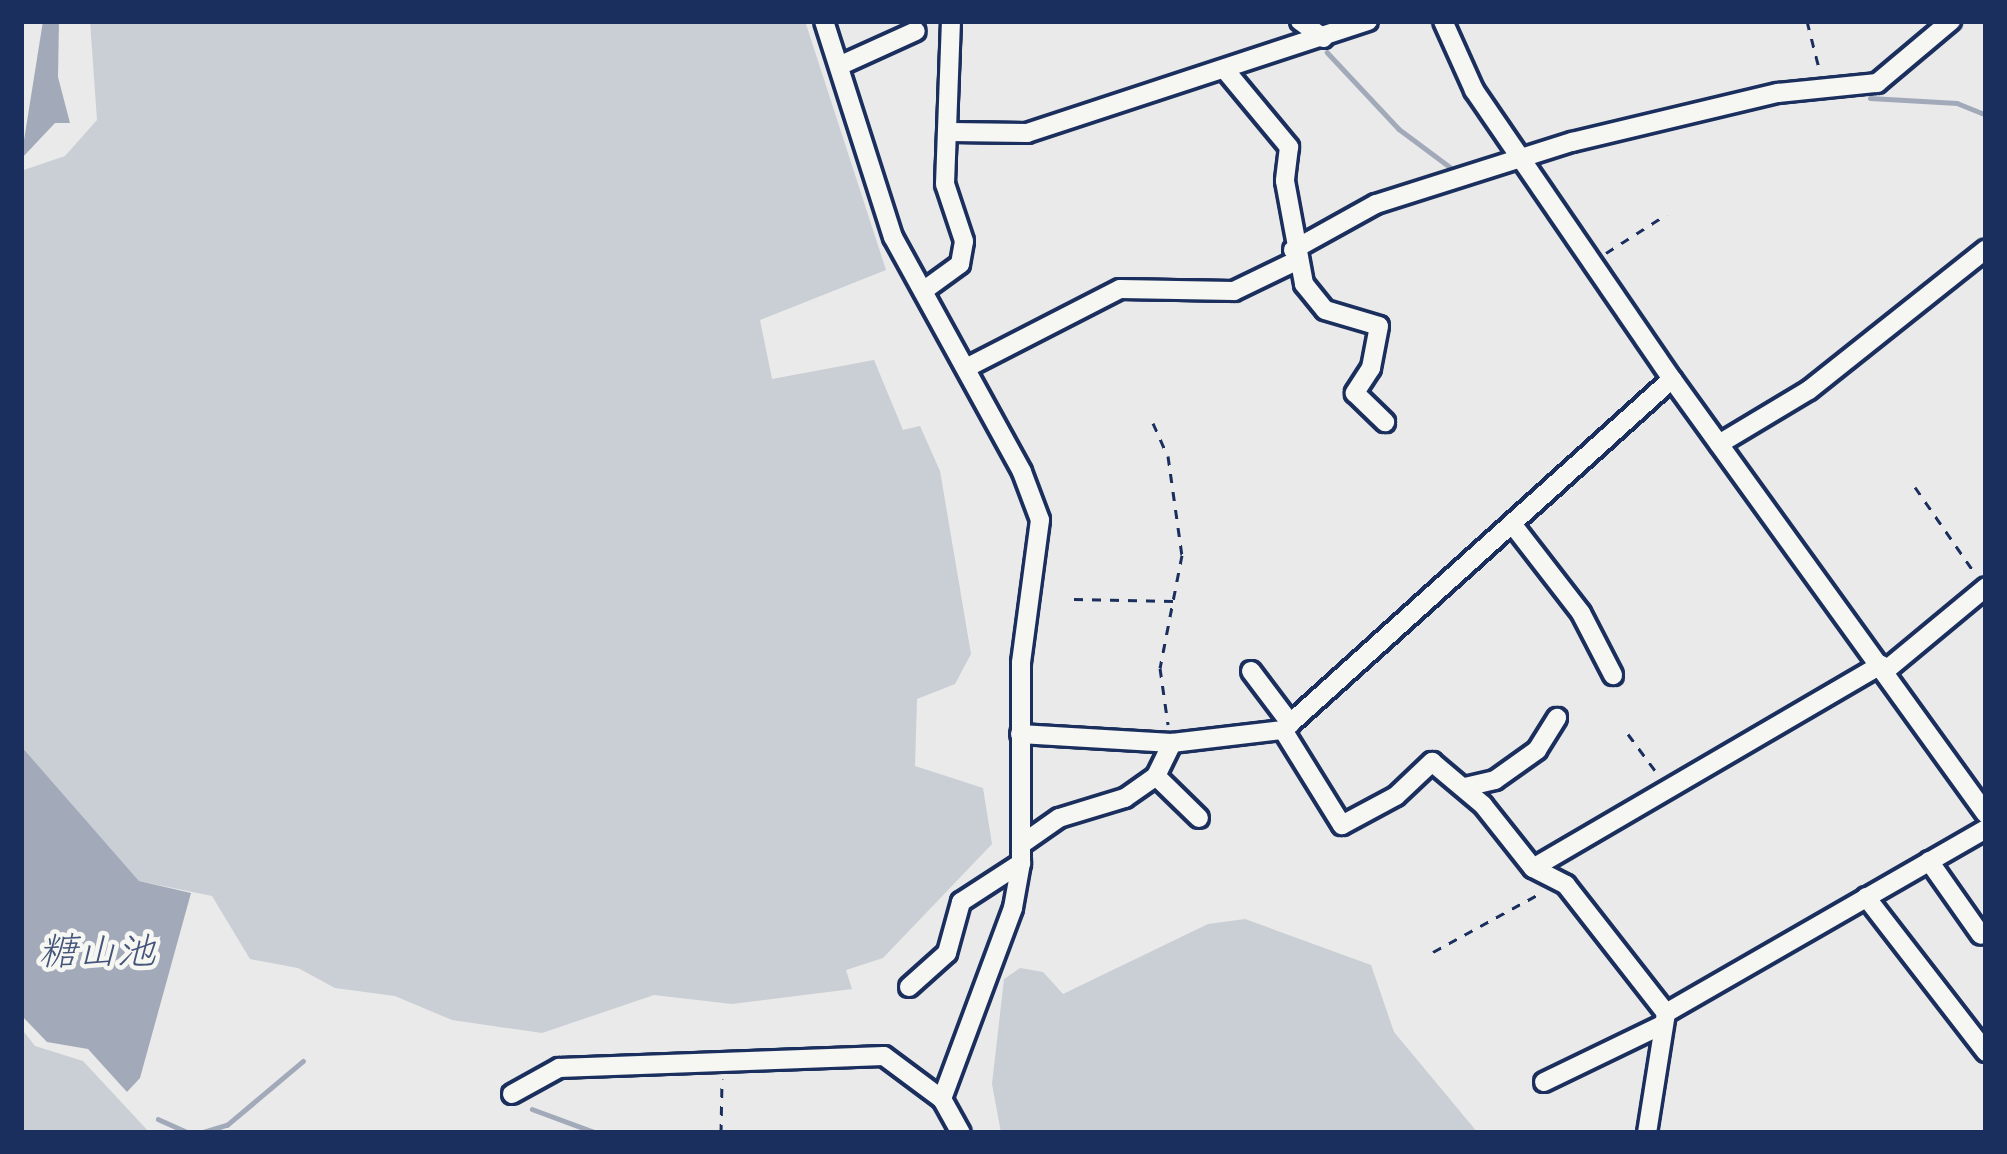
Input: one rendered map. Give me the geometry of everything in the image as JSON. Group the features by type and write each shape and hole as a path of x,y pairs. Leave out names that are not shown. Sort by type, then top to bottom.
{"street":[{"path":"824,21 875,188 1040,520 1020,734 1022,854 1012,908 942,1099"},
{"path":"923,291 960,264 964,241 945,184 951,132 951,21"},
{"path":"1300,21 1323,38"},
{"path":"951,132 1028,133 1368,21"},
{"path":"1443,21 1474,90 1526,157 1672,379 1986,814"},
{"path":"966,368 1120,289 1234,291 1376,204 1526,157 1824,88 1877,83 1951,21"},
{"path":"841,65 916,31"},
{"path":"1226,71 1289,147 1294,256 1325,310 1379,326 1371,368 1354,393 1385,422"},
{"path":"1719,444 1809,390 1986,249"},
{"path":"1020,734 1172,743 1287,727 1672,379"},
{"path":"1513,525 1581,613 1613,675"},
{"path":"1533,868 1883,668 1985,588"},
{"path":"1252,670 1342,825 1396,796 1432,762 1466,788 1533,868 1566,885 1664,1019 1647,1133"},
{"path":"1466,788 1495,780 1537,750 1557,718"},
{"path":"908,987 947,953 961,902 1059,818 1125,798 1156,776 1172,743"},
{"path":"1156,776 1198,818"},
{"path":"1544,1082 1664,1019 1986,829"},
{"path":"1929,860 1982,935"},
{"path":"1866,897 1986,1052"},
{"path":"512,1094 559,1068 884,1057 942,1099 962,1133"}],"path":[{"path":"1807,21 1824,88"},
{"path":"1596,262 1666,214"},
{"path":"1153,423 1176,492 1182,555 1160,685 1172,743"},
{"path":"1915,487 1985,588"},
{"path":"1074,599 1175,601"},
{"path":"1628,734 1668,789"},
{"path":"1433,952 1555,882"},
{"path":"721,1133 722,1066"}],"shaded area":[{"path":"90,21 805,21 886,270 760,320 772,379 874,360 903,430 920,426 940,471 971,654 955,684 917,699 915,766 983,788 992,844 883,958 846,970 852,989 732,1004 654,995 542,1033 452,1020 395,996 335,988 298,968 250,959 212,896 139,881 21,746 21,171 65,156 97,120"},
{"path":"1245,919 1371,965 1394,1032 1478,1133 1001,1133 992,1084 1004,979 1020,968 1043,972 1063,994 1208,924"},
{"path":"21,1028 35,1046 83,1061 150,1133 21,1133"}],"water":[{"path":"43,21 59,21 58,77 70,123 55,123 21,159"},
{"name":"糖山池","path":"21,746 139,881 191,893 140,1078 127,1092 88,1049 47,1042 21,1015"}],"waterway":[{"path":"1327,52 1399,129 1454,170"},
{"path":"1870,98 1957,103 1986,115"},
{"path":"200,1133 227,1125 303,1061"},
{"path":"532,1109 597,1133"},
{"path":"158,1119 190,1133"}]}
